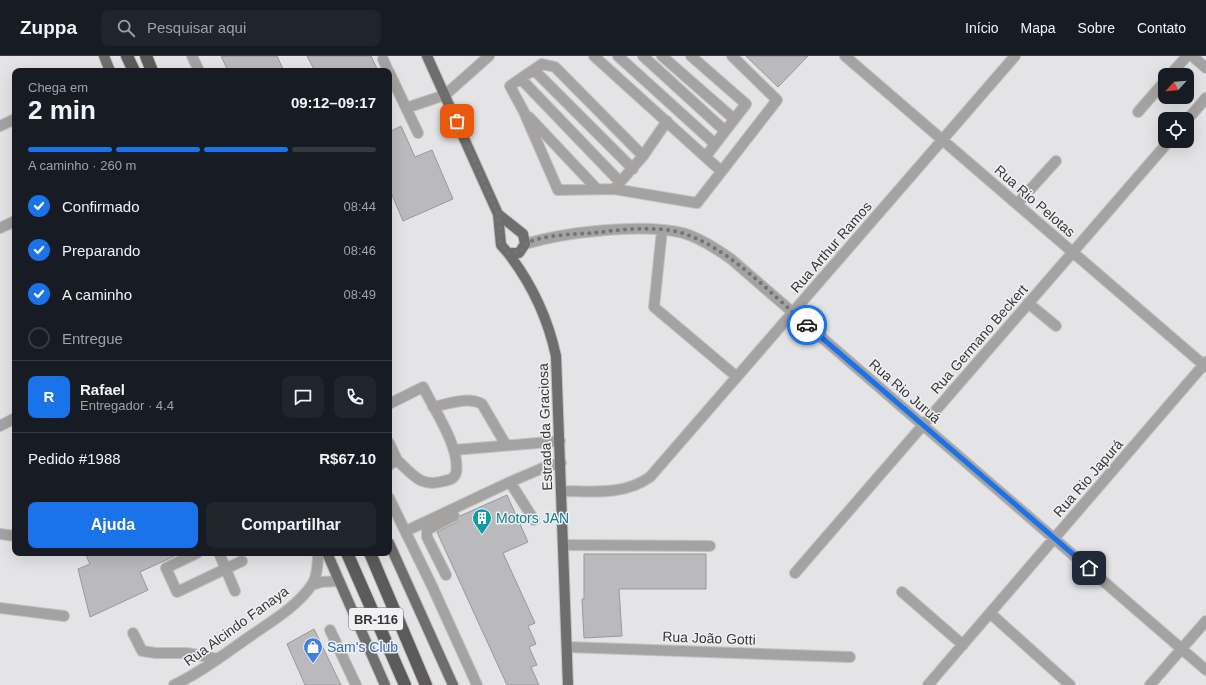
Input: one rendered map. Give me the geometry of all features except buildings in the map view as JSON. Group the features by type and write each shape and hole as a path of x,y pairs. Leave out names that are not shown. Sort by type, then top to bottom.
{"highway":[{"path":"127,56 133,68"},
{"path":"146,56 151,68"},
{"name":"BR-116","path":"348,556 405,685"},
{"name":"BR-116","path":"371,556 426,685"}],"main road":[{"path":"104,56 109,68"},
{"path":"427,56 498,214 503,250 513,254 524,247 520,232 498,214"},
{"path":"501,239 507,230 520,232"},
{"name":"Estrada da Graciosa","path":"522,272 524,247"},
{"name":"Estrada da Graciosa","path":"508,253 522,272 549,328 555,349 558,371 568,685"},
{"path":"392,550 452,685"},
{"path":"328,556 384,685"}],"street":[{"path":"192,56 198,68"},
{"path":"406,108 445,95 489,56"},
{"path":"594,56 722,171"},
{"path":"618,56 715,144"},
{"path":"643,56 725,131"},
{"path":"662,56 734,119"},
{"path":"691,56 746,104 706,156"},
{"path":"643,156 555,67 542,64 510,86 524,112 558,190 617,186 696,204 777,100 732,56"},
{"name":"Rua Rio Pelotas","path":"845,56 1205,365"},
{"path":"1176,68 1187,56"},
{"path":"1192,56 1206,68"},
{"name":"Rua Arthur Ramos","path":"562,492 616,491 639,484 658,469 1013,57"},
{"path":"383,59 387,68"},
{"path":"534,70 633,169"},
{"path":"392,78 418,133"},
{"path":"521,79 617,186"},
{"path":"1138,112 1158,89"},
{"path":"1194,112 1206,98"},
{"path":"524,112 596,188"},
{"path":"0,126 12,120"},
{"path":"617,186 643,156 667,121"},
{"name":"Rua Germano Beckert","path":"795,573 1163,148"},
{"path":"1017,204 1056,160"},
{"path":"0,228 12,222"},
{"name":"Rua Rio Juruá","path":"520,232 547,237 631,228 662,230 684,234 716,249 793,313 1206,670"},
{"path":"662,230 654,307 737,377"},
{"name":"Rua Rio Juruá","path":"524,247 547,237"},
{"path":"1028,303 1056,326"},
{"name":"Rua Rio Japurá","path":"928,685 1205,365"},
{"path":"392,402 423,387 454,450 456,472 450,480 433,485 418,479 393,463"},
{"path":"433,407 469,400 477,401 482,404 506,445"},
{"path":"0,426 12,420"},
{"path":"454,450 560,441"},
{"path":"406,531 464,505 510,482 545,467 561,463"},
{"path":"510,482 534,520"},
{"path":"392,504 477,685"},
{"path":"446,575 427,537 427,530 456,515 463,510 464,505"},
{"path":"0,534 12,536"},
{"path":"563,545 710,546"},
{"path":"191,556 166,568 177,592 242,561"},
{"path":"220,556 235,591"},
{"path":"312,585 318,556"},
{"name":"Rua Alcindo Fanaya","path":"174,685 218,659 277,617 312,585 325,581 339,580"},
{"path":"902,592 963,645"},
{"path":"0,608 64,616"},
{"path":"990,613 1070,685"},
{"path":"1150,685 1206,621"},
{"path":"330,630 356,685"},
{"path":"134,633 142,651 156,653 187,653 218,659"},
{"name":"Rua João Gotti","path":"566,647 850,657"}],"way so far":[{"path":"457,121 498,214 501,245 503,250 508,253 519,253 525,244 547,237 631,228 668,230 702,241 716,249 807,325"}],"place":[{"name":"Motors JAN","path":"482,535"},
{"name":"Sam's Club","path":"313,664"}],"route":[{"path":"807,325 1089,568"}]}
